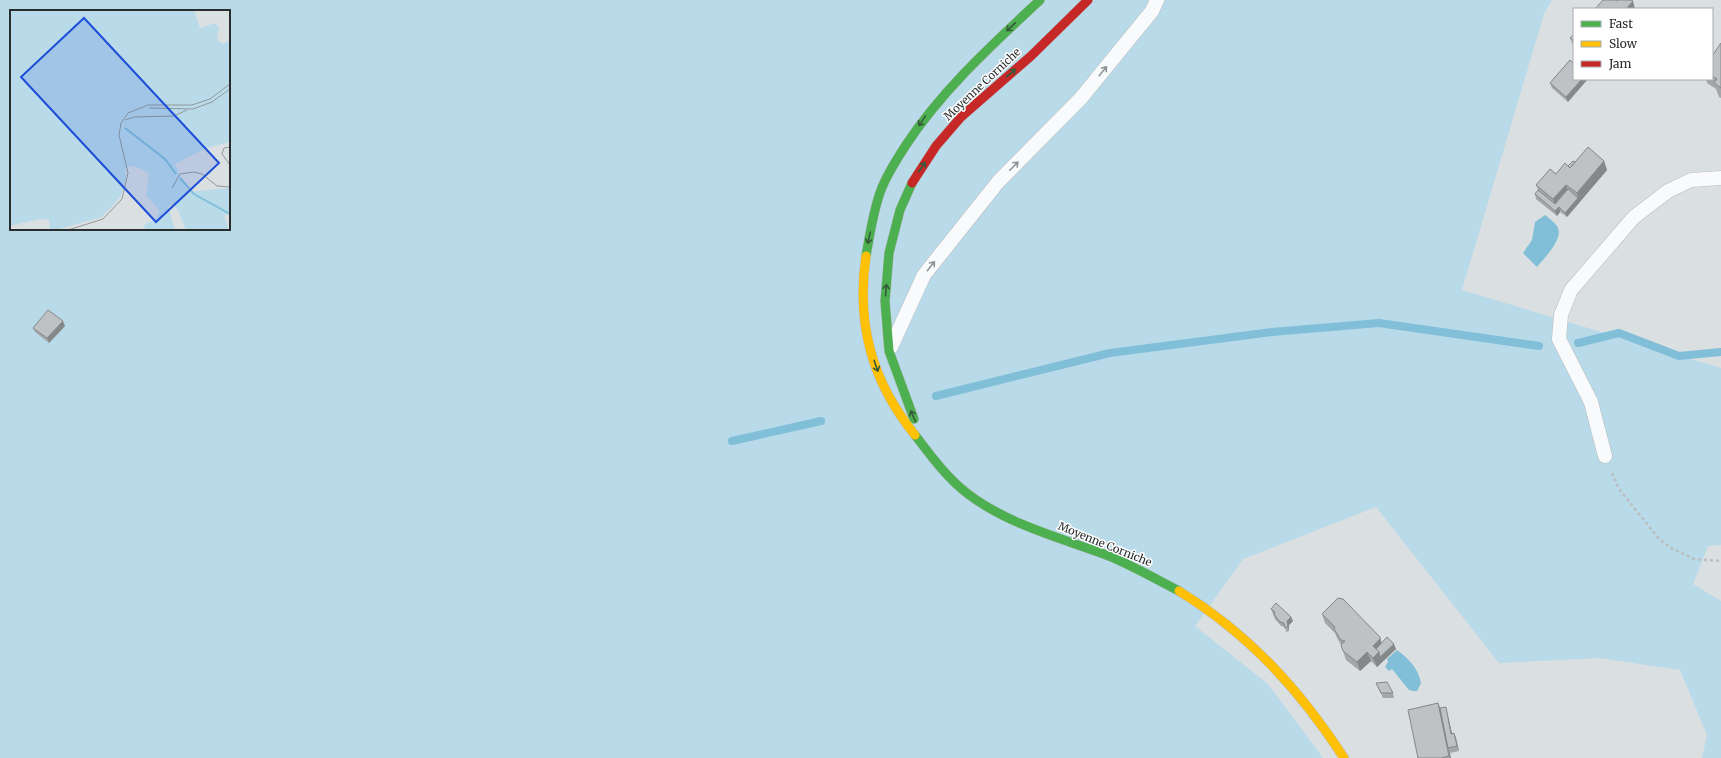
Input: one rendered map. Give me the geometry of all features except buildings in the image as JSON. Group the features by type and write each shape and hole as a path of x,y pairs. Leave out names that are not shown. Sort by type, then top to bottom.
{"main road":[{"name":"Moyenne Corniche","path":"1040,0 994,44 928,112 904,147 881,188 868,238 864,282 865,328 885,390 902,420 928,452 956,483 972,497 1018,522 1113,558 1149,575 1187,596 1226,623 1250,643 1295,688 1331,736 1344,758"},
{"name":"Moyenne Corniche","path":"928,452 906,400 889,351 885,301 889,253 900,210 913,181 936,146 961,116 1030,56 1088,0"}],"lane":[{"path":"889,351 924,275 998,182 1081,98 1152,10 1157,0"},
{"path":"1605,456 1591,402 1559,339 1561,315 1570,290 1634,217 1668,191 1691,180 1721,178"}],"path":[{"path":"1605,456 1619,490 1659,539 1671,548 1694,559 1721,561"}],"shaded area":[{"path":"0,0 1552,0 1544,14 1462,290 1721,368 1721,545 1708,546 1693,584 1721,601 1721,758 1702,758 1707,735 1680,670 1600,658 1499,663 1376,507 1243,559 1195,626 1268,684 1323,758 0,758"}],"water":[{"path":"1545,215 1557,226 1559,231 1553,248 1537,267 1523,253 1532,240 1535,222"},
{"path":"1397,650 1409,660 1418,673 1421,683 1417,691 1409,690 1392,669 1389,671 1385,667 1388,662 1387,659"}],"waterway":[{"path":"936,396 1110,353 1272,332 1379,323 1539,346"},
{"path":"1578,343 1619,333 1679,356 1721,352"},
{"path":"732,441 821,421"}],"traffic: fast":[{"path":"866,256 874,214 883,184 906,145 935,105 968,69 1040,0"},
{"path":"912,183 900,210 889,253 885,301 889,351 914,419"},
{"path":"915,435 953,481 960,488 984,505 1036,530 1109,556 1179,591"}],"traffic: slow":[{"path":"866,256 863,281 863,305 871,351 878,373 888,394 900,415 915,435"},
{"path":"1179,591 1228,626 1271,665 1310,709 1344,758"}],"traffic: jam":[{"path":"912,183 936,146 961,117 1031,56 1088,0"}]}
